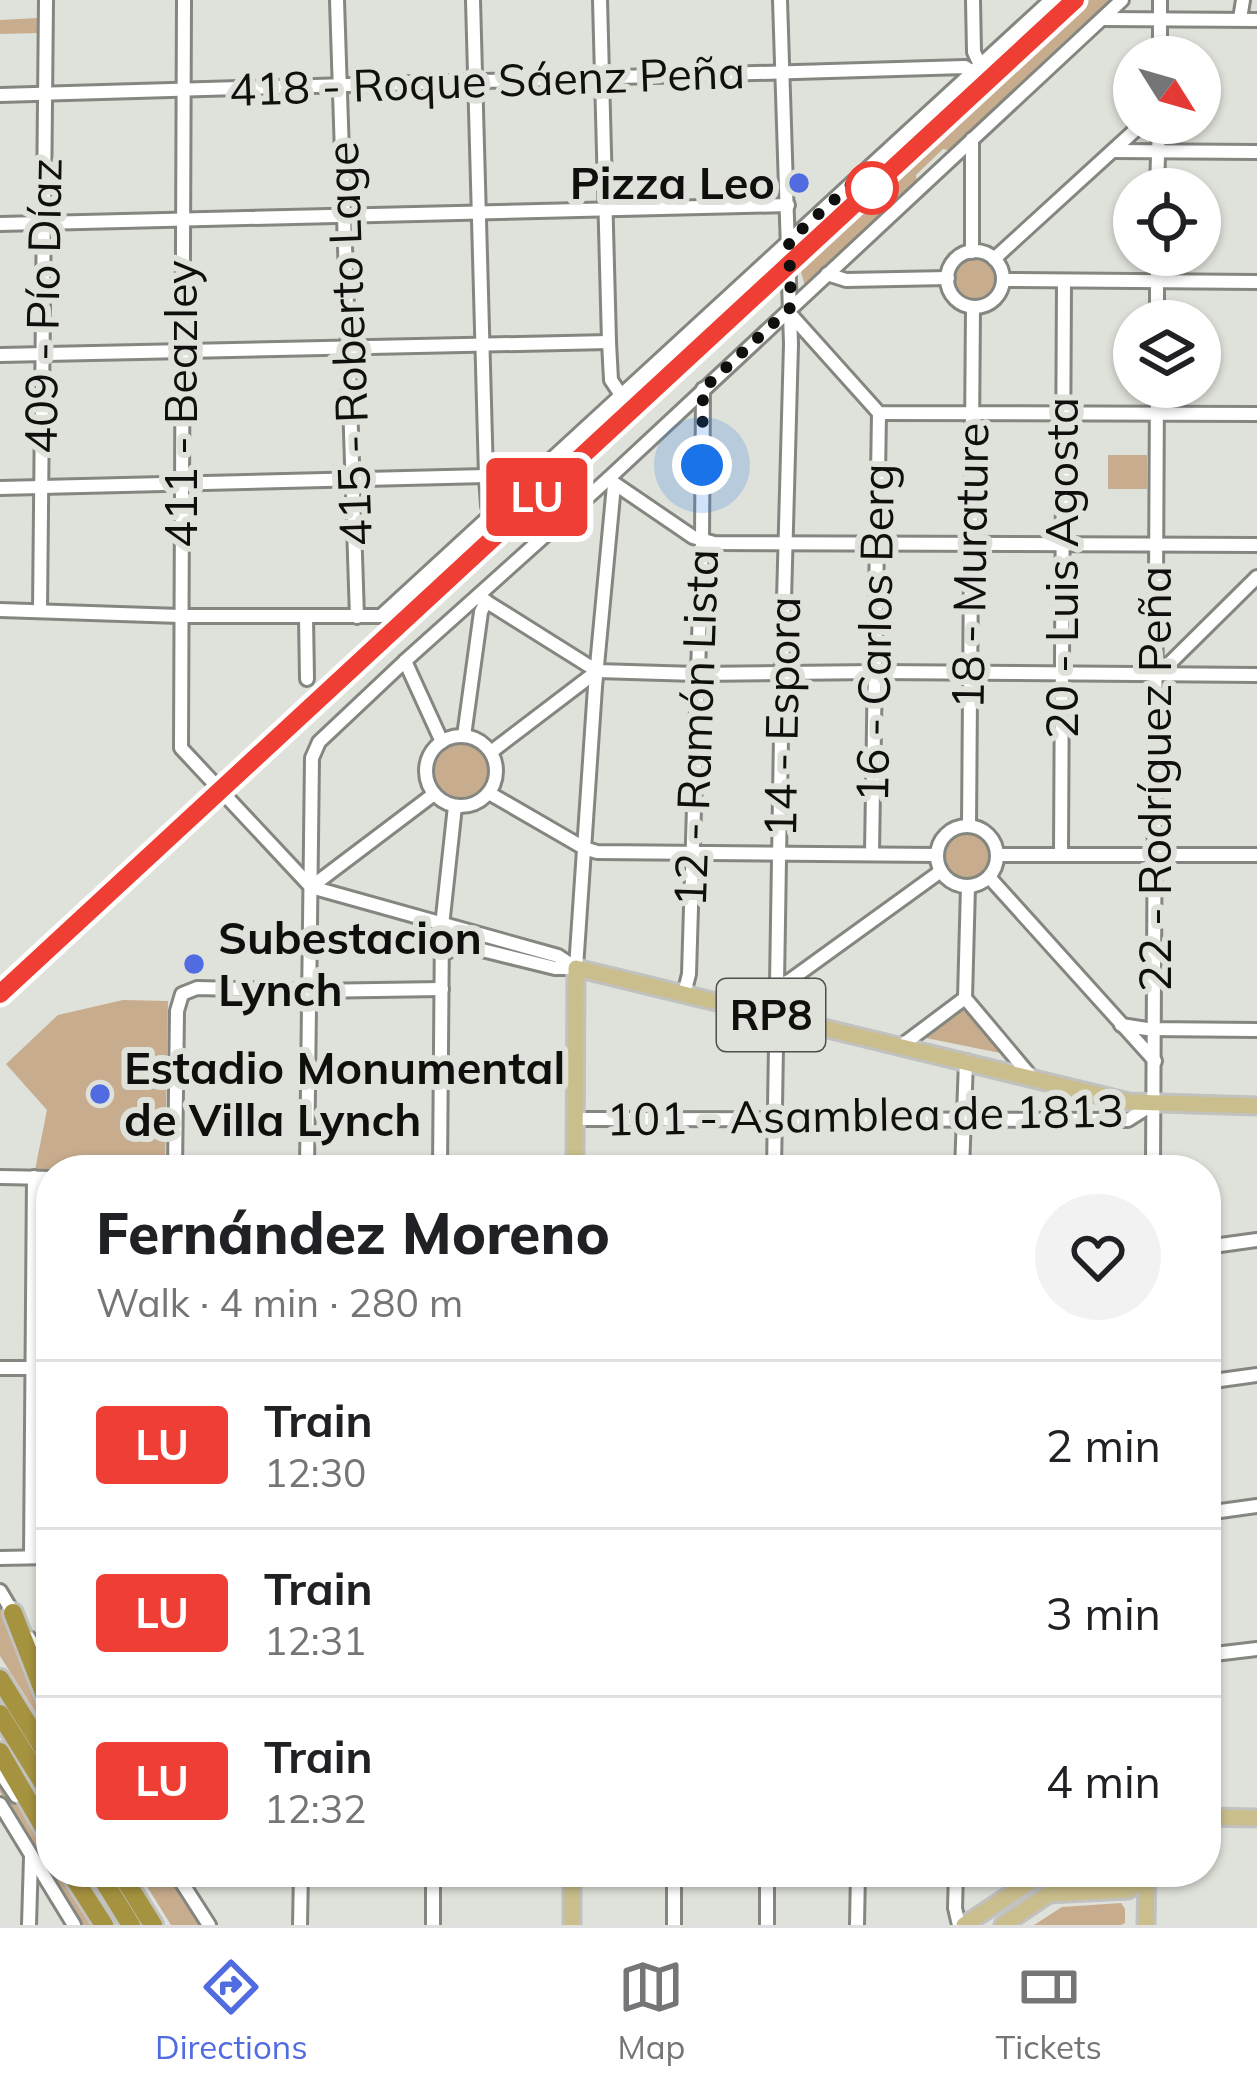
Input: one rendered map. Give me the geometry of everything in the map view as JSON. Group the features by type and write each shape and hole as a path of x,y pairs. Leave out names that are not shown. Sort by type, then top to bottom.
{"highway":[{"path":"14,1613 36,1671"},
{"path":"0,1679 36,1737"},
{"path":"0,1714 36,1772"},
{"path":"0,1751 36,1815"},
{"path":"80,1887 104,1925"},
{"path":"113,1887 147,1922"},
{"path":"130,1887 147,1922"}],"main road":[{"name":"RP8","path":"576,968 1129,1102 1257,1106"},
{"path":"575,1155 576,968"},
{"path":"1221,1817 1257,1818"},
{"path":"572,1887 572,1925"},
{"path":"962,1925 1022,1887"},
{"path":"1003,1925 1057,1887"},
{"path":"1048,1894 1105,1887"},
{"path":"1136,1925 1137,1887"},
{"path":"1138,1887 1146,1925"}],"street":[{"name":"409 - Pío Díaz","path":"40,611 46,0"},
{"name":"411 - Beazley","path":"184,0 180,744 311,887"},
{"name":"415 - Roberto Lage","path":"337,0 357,617"},
{"path":"473,0 485,476 492,515"},
{"path":"600,0 611,380 621,395"},
{"name":"14 - Espora","path":"774,1155 791,311 780,0"},
{"path":"973,0 976,69"},
{"path":"0,610 377,617 1051,0"},
{"path":"307,1155 312,758 324,735 611,482 703,389 1122,0"},
{"path":"1160,0 1160,36"},
{"path":"1240,19 1243,0"},
{"path":"1102,19 1257,20"},
{"name":"418 - Roque Sáenz Peña","path":"0,95 976,69"},
{"path":"972,139 972,252"},
{"path":"994,259 1120,144"},
{"path":"1158,144 1158,168"},
{"path":"1112,151 1257,152"},
{"path":"0,224 788,205"},
{"path":"972,252 994,259 1003,280 991,302 973,308 952,295 948,278 953,263 972,252"},
{"path":"827,274 846,280 948,278"},
{"path":"1156,276 1156,300"},
{"path":"1003,280 1257,282"},
{"name":"20 - Luis Agosta","path":"1061,854 1064,282"},
{"name":"18 - Murature","path":"968,826 973,308"},
{"path":"791,311 879,412 1257,414"},
{"path":"0,355 609,342"},
{"name":"12 - Ramón Lista","path":"684,994 689,974 703,389"},
{"name":"22 - Rodríguez Peña","path":"1153,1155 1156,408"},
{"name":"16 - Carlos Berg","path":"872,853 879,412"},
{"path":"0,488 485,476"},
{"path":"611,482 701,541 1257,545"},
{"path":"576,968 611,482"},
{"path":"1154,674 1257,578"},
{"path":"482,599 597,671 1257,675"},
{"path":"464,736 482,599"},
{"path":"306,617 308,679"},
{"path":"405,661 442,742"},
{"path":"491,752 597,671"},
{"path":"464,736 491,752 496,780 476,804 455,806 434,794 426,766 442,742 464,736"},
{"path":"489,793 597,852 937,855"},
{"path":"311,887 434,794"},
{"path":"440,1155 442,926 455,806"},
{"path":"968,826 992,838 997,855 989,877 968,886 953,882 941,871 937,855 944,837 968,826"},
{"path":"997,855 1257,855"},
{"path":"776,987 941,871"},
{"path":"989,877 1155,1061"},
{"path":"968,886 965,998 1033,1079"},
{"path":"311,887 558,956 576,968"},
{"path":"442,955 460,946 555,968 576,968"},
{"path":"175,1155 177,1011 182,994 197,988 442,989"},
{"path":"901,1046 965,998"},
{"path":"1121,1024 1257,1030"},
{"path":"962,1155 966,1061"},
{"name":"101 - Asamblea de 1813","path":"575,1118 1128,1120 1154,1105"},
{"path":"0,1177 34,1178 31,1557"},
{"path":"1221,1245 1257,1240"},
{"path":"0,1367 34,1368"},
{"path":"1221,1380 1257,1375"},
{"path":"1221,1511 1257,1506"},
{"path":"0,1558 36,1557"},
{"path":"0,1591 36,1647"},
{"path":"1221,1653 1257,1649"},
{"path":"0,1772 36,1821"},
{"path":"0,1804 36,1864"},
{"path":"29,1925 31,1856"},
{"path":"50,1887 74,1925"},
{"path":"185,1887 209,1925"},
{"path":"300,1925 301,1887"},
{"path":"433,1925 434,1887"},
{"path":"674,1887 674,1925"},
{"path":"767,1887 767,1925"},
{"path":"857,1925 858,1887"},
{"path":"956,1887 962,1925"}],"shaded area":[{"path":"1083,0 1114,0 953,151 943,149 916,175 917,182 805,286 799,265"},
{"path":"38,18 37,33 0,34 0,20"},
{"path":"976,257 991,263 997,278 991,293 976,299 961,293 955,278 961,263"},
{"path":"1108,455 1147,455 1147,489 1108,489"},
{"path":"460,743 480,752 489,772 480,792 460,801 440,792 431,772 440,752"},
{"path":"967,832 984,839 991,856 984,873 967,880 950,873 943,856 950,839"},
{"name":"Estadio Monumental de Villa Lynch","path":"123,1000 168,1001 165,1155 38,1155 47,1110 6,1064 58,1015"},
{"path":"966,1004 1010,1055 921,1037"},
{"path":"0,1605 36,1689 36,1713 0,1656"},
{"path":"0,1779 36,1831 36,1851 0,1792"},
{"path":"58,1887 73,1887 97,1925 81,1925"},
{"path":"147,1887 178,1887 201,1925 171,1925"},
{"path":"1121,1903 1125,1923 1121,1925 1034,1925 1062,1907"}],"railway":[{"path":"0,994 1075,0"}],"train":[{"name":"LU","path":"0,994 1075,0"}],"place":[{"name":"Pizza Leo","path":"799,183"},
{"name":"Subestacion Lynch","path":"194,964"},
{"name":"Estadio Monumental de Villa Lynch","path":"100,1094"}],"route":[{"path":"702,465 703,389 791,307 789,241 857,179 872,188"}]}
